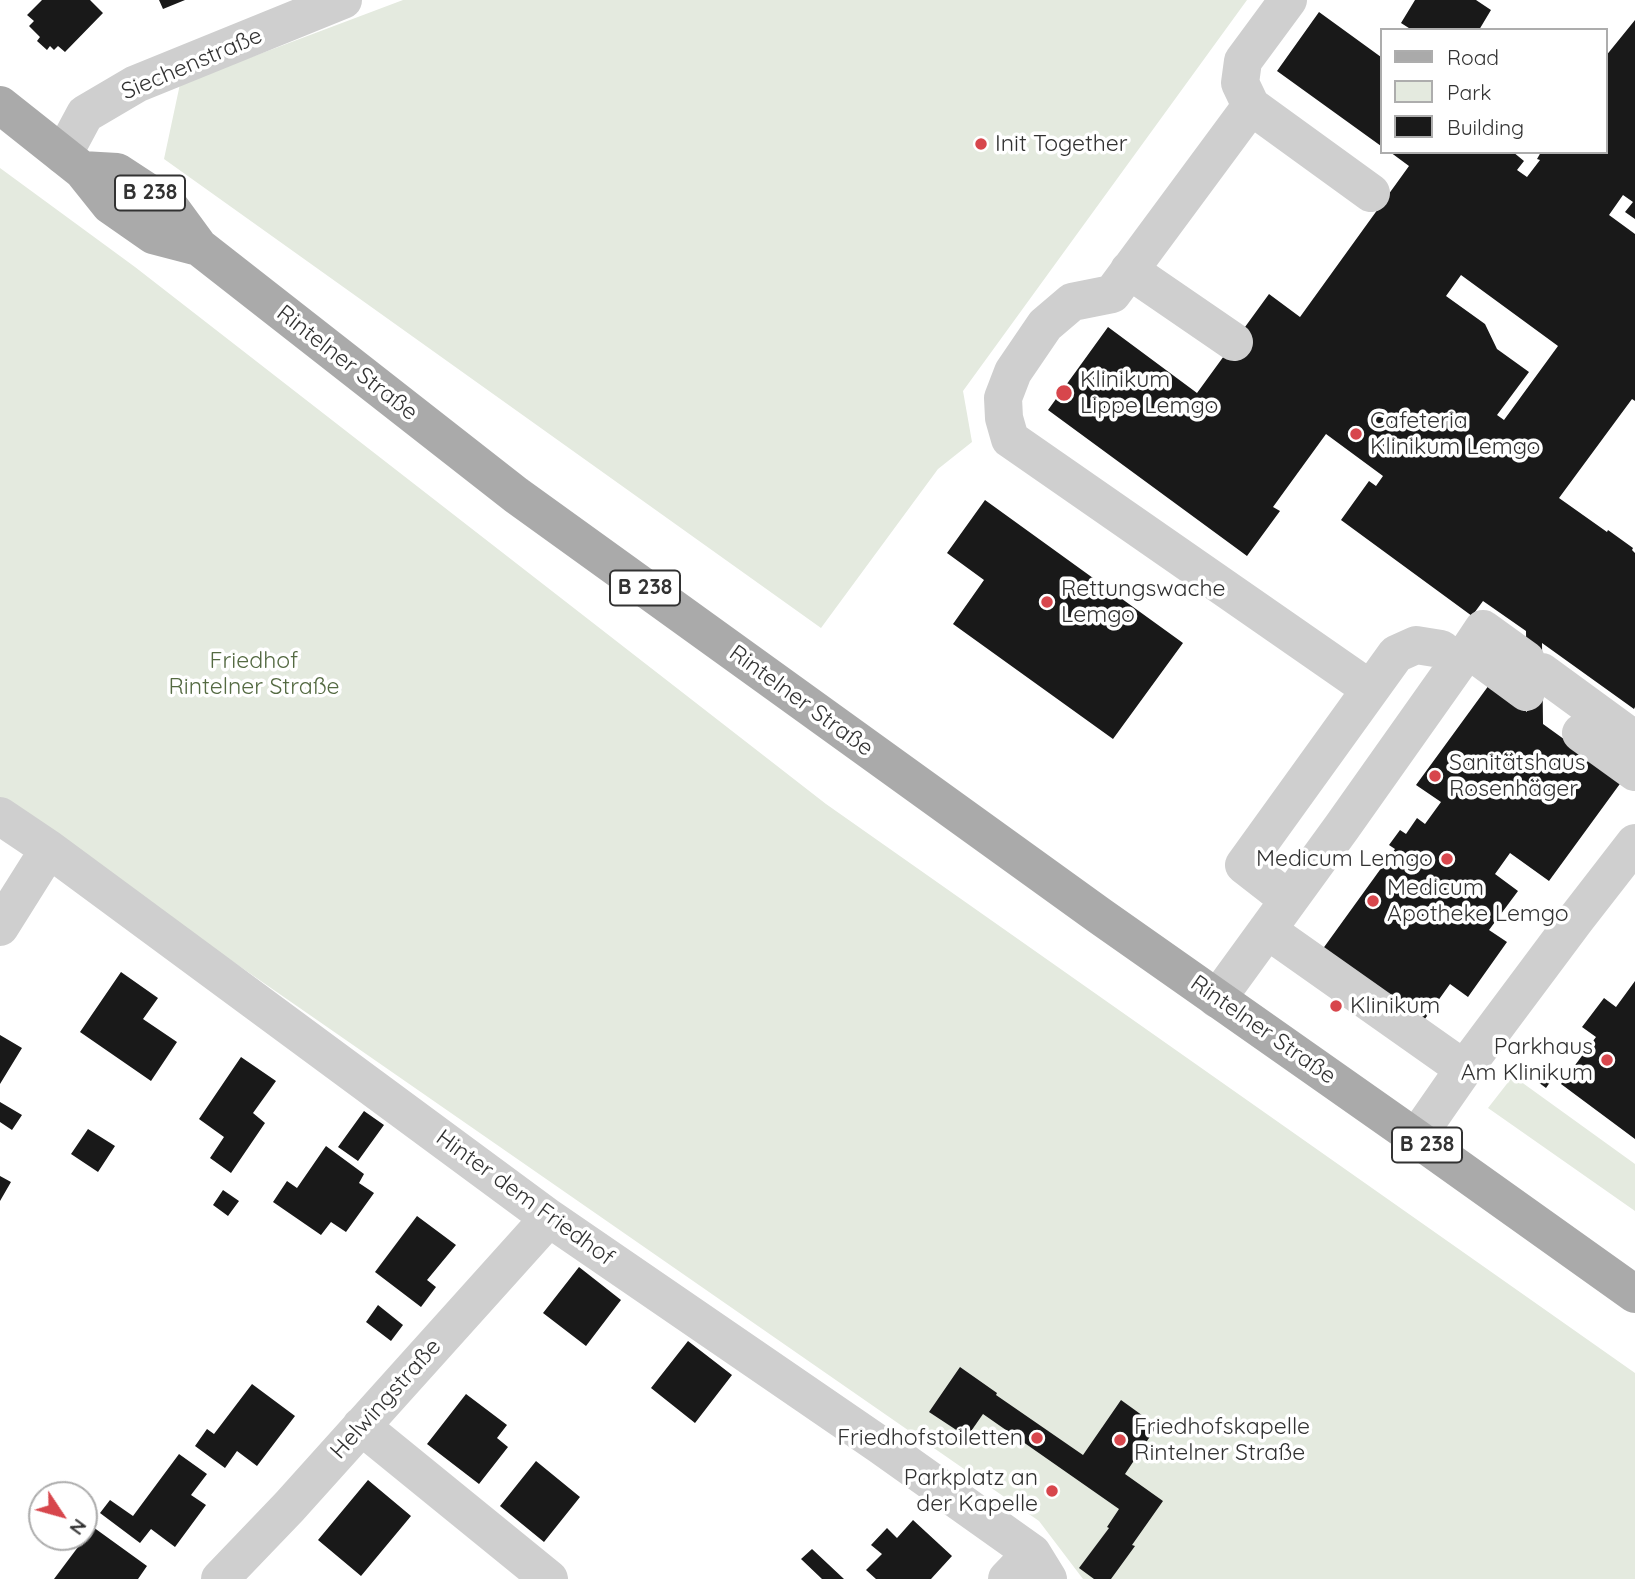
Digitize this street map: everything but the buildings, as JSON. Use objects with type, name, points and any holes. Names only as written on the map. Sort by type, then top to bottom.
[{"type":"main road","points":[[0,105],[72,162]]},
{"type":"main road","name":"Rintelner Straße","points":[[72,162],[117,172],[169,206],[199,247],[516,495],[1217,999],[1635,1294]]},
{"type":"street","name":"Siechenstraße","points":[[72,162],[86,114],[136,84],[343,0]]},
{"type":"street","points":[[1288,0],[1243,61],[1240,83],[1251,106],[1371,193]]},
{"type":"street","points":[[1251,106],[1112,294],[1072,302],[1045,325],[1013,372],[1003,398],[1004,418],[1010,439],[1370,689]]},
{"type":"street","points":[[1129,271],[1234,342]]},
{"type":"street","points":[[1217,999],[1289,900],[1458,663],[1441,649],[1416,645],[1396,654],[1244,865],[1289,900]]},
{"type":"street","points":[[1635,740],[1534,682],[1635,772]]},
{"type":"street","name":"Hinter dem Friedhof","points":[[0,816],[49,849],[549,1217],[880,1445],[1029,1571]]},
{"type":"street","points":[[0,927],[49,849]]},
{"type":"street","points":[[1416,1138],[1464,1069],[1633,850]]},
{"type":"street","points":[[1266,930],[1464,1069]]},
{"type":"street","name":"Helwingstraße","points":[[220,1579],[411,1373],[549,1217]]},
{"type":"street","points":[[361,1426],[549,1579]]},
{"type":"green space","points":[[403,0],[1247,0],[963,391],[972,442],[938,469],[821,628],[164,159],[180,84]]},
{"type":"green space","name":"Friedhof Rintelner Straße","points":[[0,168],[135,267],[826,804],[1635,1373],[1635,1579],[1083,1579],[1039,1521],[0,800]]},
{"type":"green space","points":[[1513,1076],[1635,1164],[1635,1211],[1488,1108]]},
{"type":"place","name":"Init Together","points":[[981,144]]},
{"type":"place","name":"Klinikum Lippe Lemgo","points":[[1064,393]]},
{"type":"place","name":"Cafeteria Klinikum Lemgo","points":[[1356,434]]},
{"type":"place","name":"Rettungswache Lemgo","points":[[1047,602]]},
{"type":"place","name":"Sanitätshaus Rosenhäger","points":[[1435,776]]},
{"type":"place","name":"Medicum Lemgo","points":[[1447,859]]},
{"type":"place","name":"Medicum Apotheke Lemgo","points":[[1373,901]]},
{"type":"place","name":"Klinikum","points":[[1336,1006]]},
{"type":"place","name":"Parkhaus Am Klinikum","points":[[1607,1060]]},
{"type":"place","name":"Friedhofstoiletten","points":[[1037,1438]]},
{"type":"place","name":"Friedhofskapelle Rintelner Straße","points":[[1120,1440]]},
{"type":"place","name":"Parkplatz an der Kapelle","points":[[1052,1491]]}]
